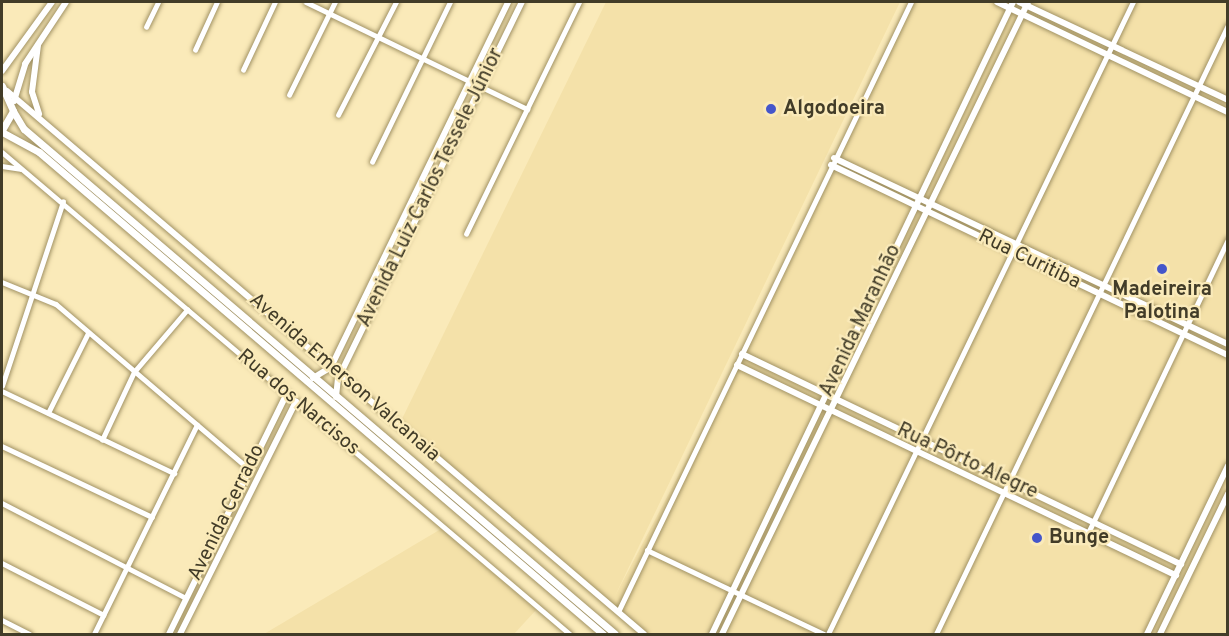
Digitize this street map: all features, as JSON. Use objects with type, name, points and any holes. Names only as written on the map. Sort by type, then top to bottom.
[{"type":"main road","points":[[4,88],[24,129],[615,634]]},
{"type":"main road","points":[[13,109],[2,131],[39,152],[603,634]]},
{"type":"street","points":[[2,71],[52,2]]},
{"type":"street","points":[[13,109],[15,98],[40,38],[66,2]]},
{"type":"street","points":[[146,27],[158,2]]},
{"type":"street","points":[[195,50],[217,2]]},
{"type":"street","points":[[243,70],[275,2]]},
{"type":"street","points":[[306,2],[527,109]]},
{"type":"street","points":[[289,95],[335,2]]},
{"type":"street","points":[[338,115],[396,2]]},
{"type":"street","points":[[372,162],[450,2]]},
{"type":"street","name":"Avenida Luiz Carlos Tessele Júnior","points":[[331,367],[508,2]]},
{"type":"street","name":"Avenida Luiz Carlos Tessele Júnior","points":[[336,397],[340,375],[522,2]]},
{"type":"street","points":[[466,234],[579,2]]},
{"type":"street","points":[[618,612],[834,158],[911,2]]},
{"type":"street","points":[[997,2],[1012,5],[1022,14],[1227,112]]},
{"type":"street","points":[[1019,2],[1027,3],[1112,43],[1227,100]]},
{"type":"street","points":[[646,550],[826,634],[1133,2]]},
{"type":"street","name":"Avenida Maranhão","points":[[722,634],[832,408],[924,210],[1027,3]]},
{"type":"street","name":"Avenida Maranhão","points":[[712,634],[1012,5]]},
{"type":"street","points":[[936,634],[1097,292],[1227,25]]},
{"type":"street","points":[[40,38],[32,92],[44,122]]},
{"type":"street","name":"Avenida Emerson Valcanaia","points":[[4,88],[644,634]]},
{"type":"street","name":"Rua dos Narcisos","points":[[2,152],[570,634]]},
{"type":"street","name":"Rua Curitiba","points":[[834,158],[1227,344]]},
{"type":"street","name":"Rua Curitiba","points":[[831,165],[1227,355]]},
{"type":"street","name":"Rua dos Narcisos","points":[[2,166],[26,171]]},
{"type":"street","points":[[2,386],[63,202]]},
{"type":"street","points":[[1089,531],[1227,239]]},
{"type":"street","points":[[2,282],[33,291],[88,333],[249,469]]},
{"type":"street","points":[[102,440],[134,372],[187,310]]},
{"type":"street","points":[[48,413],[88,333]]},
{"type":"street","name":"Rua Pôrto Alegre","points":[[742,354],[1144,546],[1191,571]]},
{"type":"street","name":"Rua Pôrto Alegre","points":[[737,365],[832,408],[1187,580]]},
{"type":"street","points":[[313,378],[331,367]]},
{"type":"street","points":[[2,391],[174,473]]},
{"type":"street","name":"Avenida Cerrado","points":[[169,634],[287,393]]},
{"type":"street","name":"Avenida Cerrado","points":[[180,634],[296,401]]},
{"type":"street","points":[[94,634],[197,425]]},
{"type":"street","points":[[2,446],[152,516]]},
{"type":"street","points":[[968,475],[973,466]]},
{"type":"street","points":[[1147,634],[1227,466]]},
{"type":"street","points":[[1160,634],[1227,495]]},
{"type":"street","points":[[2,503],[128,566],[186,598]]},
{"type":"street","points":[[1053,514],[1058,505]]},
{"type":"street","points":[[1118,545],[1123,536]]},
{"type":"street","points":[[1139,556],[1144,546]]},
{"type":"street","points":[[2,563],[104,615]]},
{"type":"street","points":[[2,620],[30,634]]},
{"type":"shaded area","points":[[606,2],[900,2],[615,596],[785,273],[914,2],[1227,2],[1227,634],[645,634],[399,425]]},
{"type":"shaded area","points":[[441,529],[536,610],[514,634],[264,634]]},
{"type":"place","name":"Algodoeira","points":[[771,109]]},
{"type":"place","name":"Madeireira Palotina","points":[[1162,269]]},
{"type":"place","name":"Bunge","points":[[1037,538]]}]
